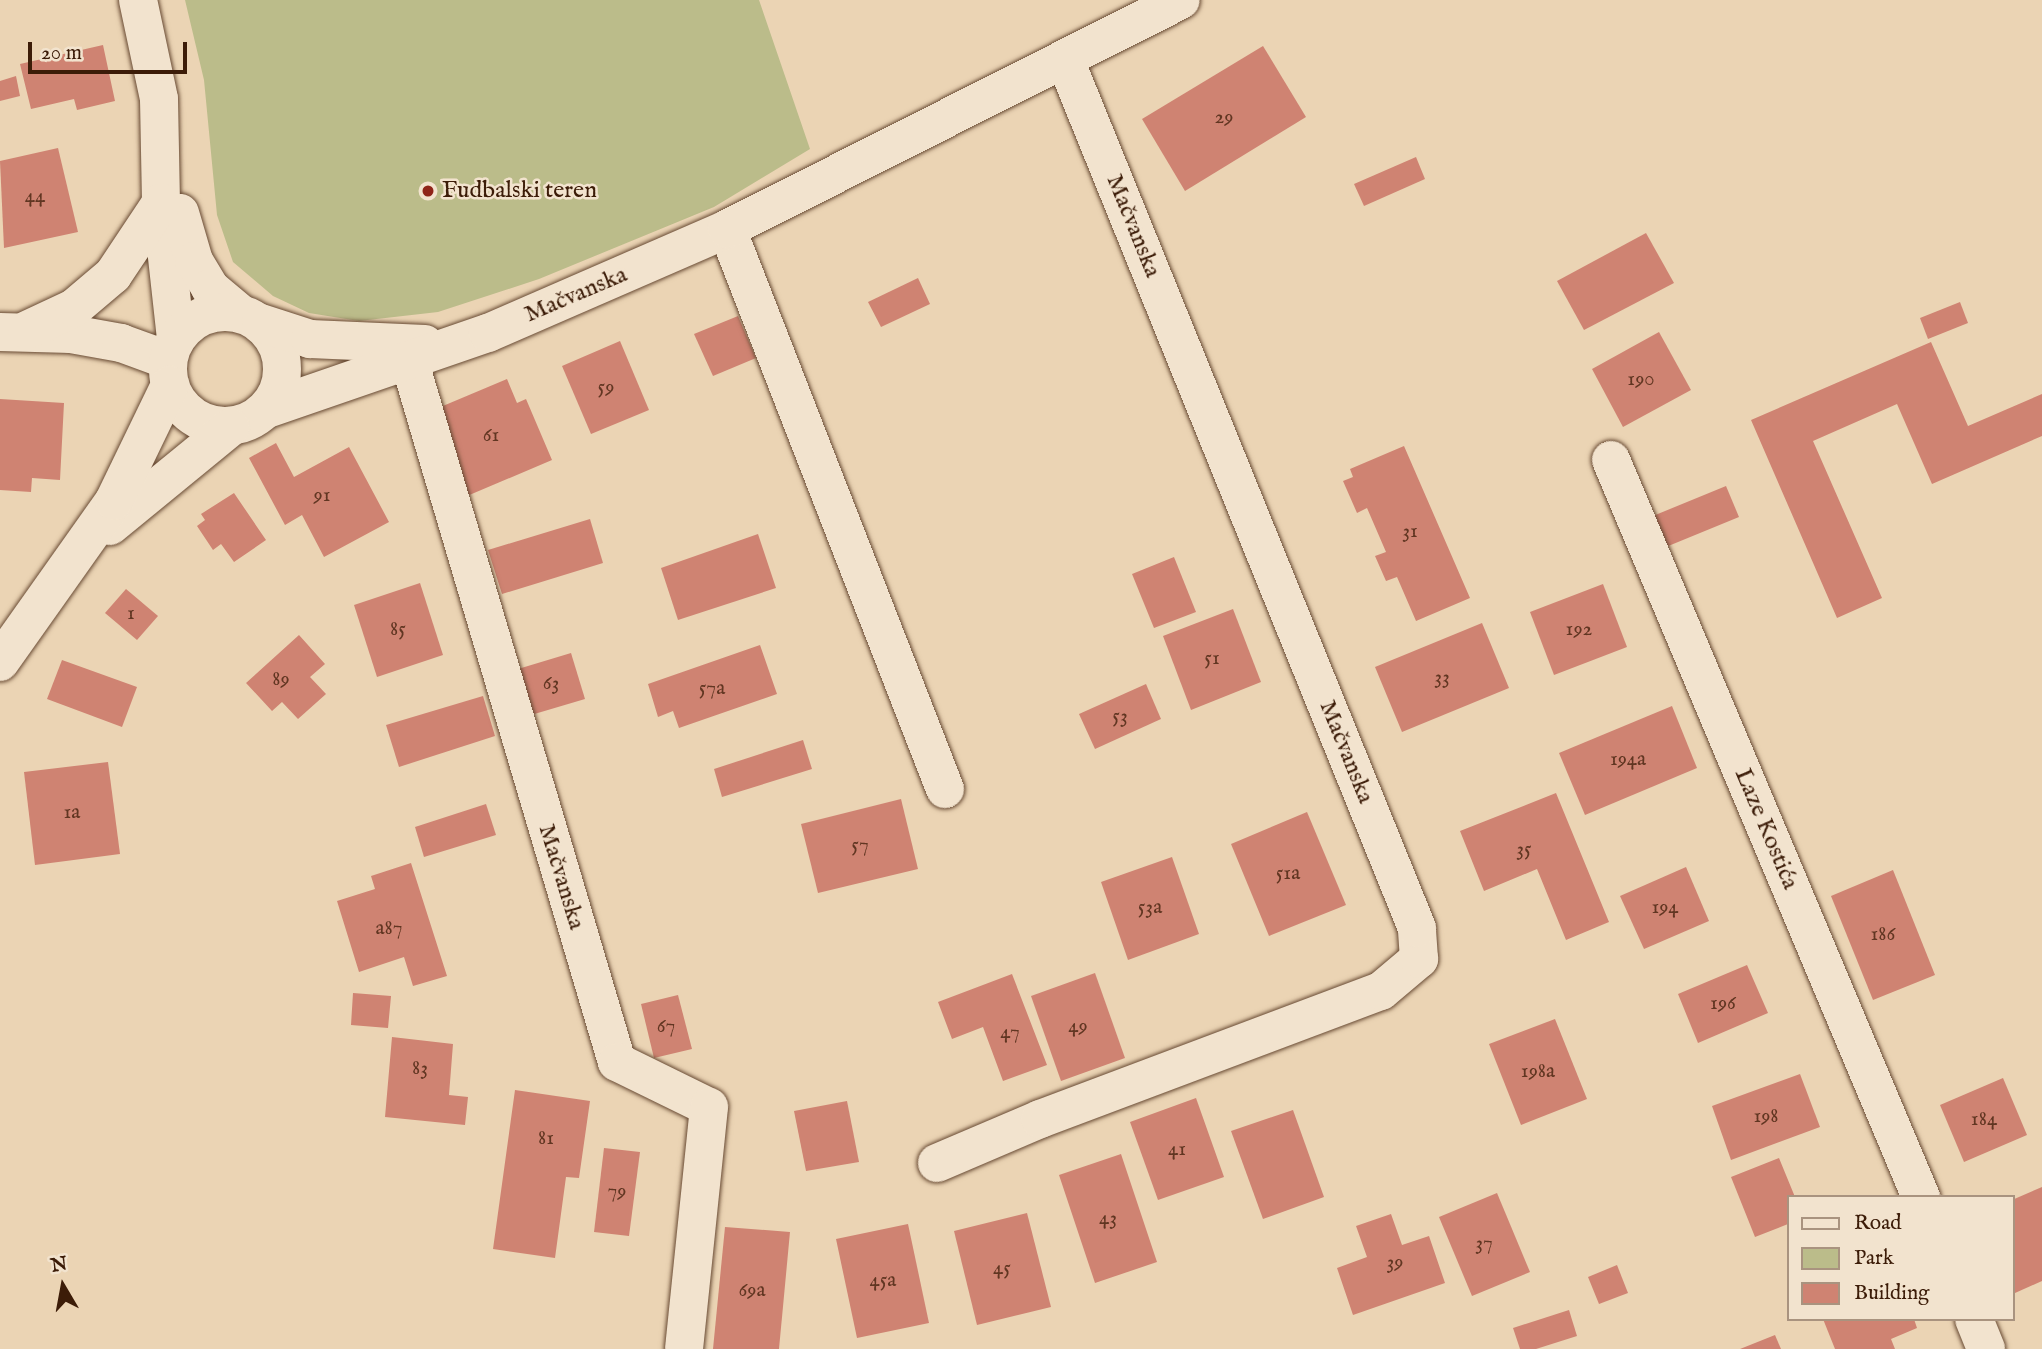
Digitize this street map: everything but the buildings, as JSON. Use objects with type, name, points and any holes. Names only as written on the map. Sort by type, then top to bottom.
[{"type":"street","points":[[85,547],[231,427],[267,409],[280,388],[283,364],[276,341],[211,288],[194,261],[162,144],[147,26],[138,0]]},
{"type":"street","name":"Mačvanska","points":[[267,409],[462,343],[727,229],[1065,61],[1181,0]]},
{"type":"street","name":"Mačvanska","points":[[937,1163],[1040,1119],[1381,991],[1419,959],[1417,928],[1065,61]]},
{"type":"street","points":[[162,144],[161,203],[171,361],[181,406],[200,421],[231,427]]},
{"type":"street","points":[[14,331],[74,308],[113,275],[161,203]]},
{"type":"street","points":[[727,229],[946,789]]},
{"type":"street","points":[[0,662],[85,547],[137,460],[171,361],[204,316],[251,318],[310,339],[342,343],[462,343]]},
{"type":"street","points":[[14,331],[121,343],[171,361]]},
{"type":"street","name":"Mačvanska","points":[[409,360],[617,1062],[709,1107],[684,1349]]},
{"type":"street","name":"Laze Kostića","points":[[1611,460],[1920,1195]]},
{"type":"street","points":[[1975,1321],[1986,1349]]},
{"type":"green space","name":"Fudbalski teren","points":[[185,0],[759,0],[810,149],[714,207],[539,279],[438,312],[359,321],[309,313],[273,296],[233,262],[217,215],[204,80]]},
{"type":"place","name":"Fudbalski teren","points":[[428,191]]}]
